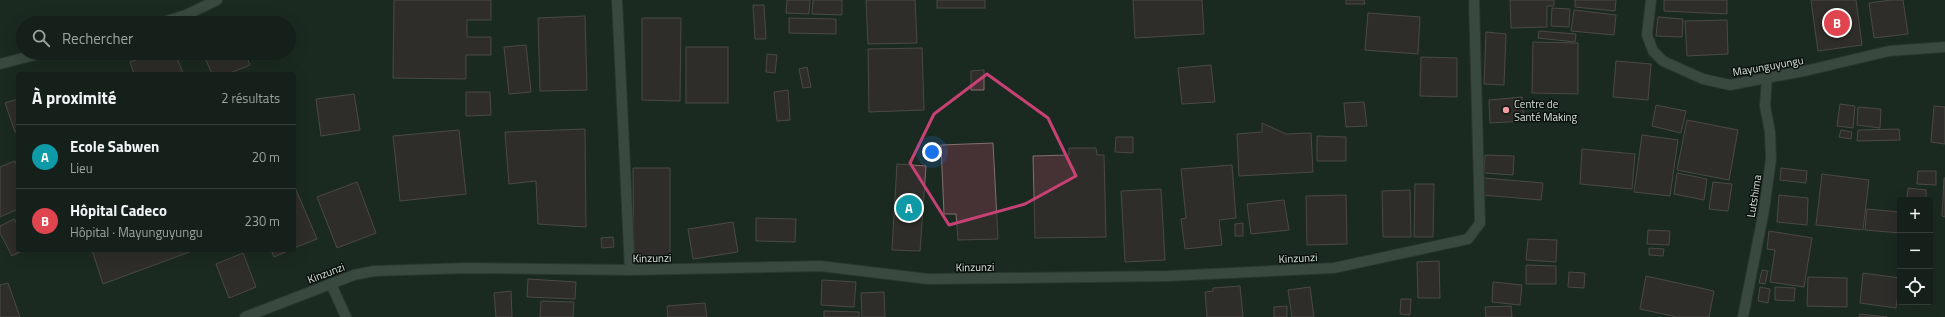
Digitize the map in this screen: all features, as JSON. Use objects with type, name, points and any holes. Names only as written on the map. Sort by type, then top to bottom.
[{"type":"street","points":[[183,16],[217,0]]},
{"type":"street","points":[[617,0],[630,270]]},
{"type":"street","name":"Kinzunzi","points":[[245,317],[354,275],[374,270],[468,268],[630,270],[820,266],[928,279],[1168,276],[1334,268],[1468,239],[1480,223],[1474,0]]},
{"type":"street","name":"Mayunguyungu","points":[[1651,0],[1648,35],[1653,51],[1663,61],[1702,79],[1730,85],[1809,70],[1889,51],[1945,47]]},
{"type":"street","points":[[0,64],[16,60]]},
{"type":"street","name":"Lutshima","points":[[1743,317],[1764,210],[1771,159],[1770,132],[1765,106],[1767,77]]},
{"type":"street","points":[[331,284],[346,317]]},
{"type":"highlighted area","points":[[987,74],[1048,118],[1076,176],[1025,204],[949,225],[910,163],[934,114]]},
{"type":"building","points":[[394,0],[491,0],[491,20],[467,20],[467,37],[491,37],[491,55],[466,55],[466,79],[393,78]]},
{"type":"building","points":[[787,0],[810,0],[809,14],[786,13]]},
{"type":"building","points":[[813,0],[842,0],[842,15],[812,14]]},
{"type":"building","points":[[866,0],[915,0],[917,43],[868,44]]},
{"type":"building","points":[[937,0],[985,0],[985,8],[937,8]]},
{"type":"building","points":[[1133,0],[1202,0],[1204,34],[1135,38]]},
{"type":"building","points":[[1346,0],[1364,0],[1365,4],[1346,4]]},
{"type":"building","points":[[1510,0],[1554,0],[1554,6],[1547,6],[1547,27],[1511,28]]},
{"type":"building","points":[[1575,0],[1616,0],[1615,11],[1575,7]]},
{"type":"building","points":[[1664,0],[1727,0],[1727,14],[1664,11]]},
{"type":"building","points":[[1811,0],[1856,0],[1862,45],[1818,51]]},
{"type":"building","points":[[1903,0],[1908,34],[1874,38],[1869,3]]},
{"type":"building","points":[[753,5],[764,5],[766,39],[755,39]]},
{"type":"building","points":[[1552,8],[1570,9],[1569,27],[1551,26]]},
{"type":"building","points":[[1574,10],[1616,15],[1614,35],[1571,31]]},
{"type":"building","points":[[1368,13],[1420,17],[1418,54],[1365,50]]},
{"type":"building","points":[[585,16],[587,90],[540,91],[538,18]]},
{"type":"building","points":[[1658,17],[1683,19],[1682,37],[1656,36]]},
{"type":"building","points":[[642,18],[681,18],[680,101],[642,100]]},
{"type":"building","points":[[789,18],[836,19],[836,34],[789,33]]},
{"type":"building","points":[[1727,20],[1728,54],[1687,56],[1685,21]]},
{"type":"building","points":[[1539,31],[1576,34],[1575,42],[1538,38]]},
{"type":"building","points":[[1486,32],[1506,34],[1504,85],[1484,84]]},
{"type":"building","points":[[1533,42],[1578,43],[1578,94],[1532,93]]},
{"type":"building","points":[[526,45],[531,92],[509,94],[504,47]]},
{"type":"building","points":[[686,47],[728,47],[728,103],[686,103]]},
{"type":"building","points":[[922,48],[924,110],[869,112],[868,49]]},
{"type":"building","points":[[767,54],[777,55],[775,73],[766,72]]},
{"type":"building","points":[[1421,57],[1457,58],[1457,97],[1420,96]]},
{"type":"building","points":[[135,60],[178,60],[183,72],[133,72],[130,62]]},
{"type":"building","points":[[206,60],[248,60],[250,65],[233,72],[211,72]]},
{"type":"building","points":[[1616,61],[1651,64],[1648,100],[1613,97]]},
{"type":"building","points":[[1211,65],[1215,102],[1182,104],[1178,68]]},
{"type":"building","points":[[807,67],[811,87],[803,88],[799,69]]},
{"type":"building","points":[[984,70],[984,90],[971,90],[971,71]]},
{"type":"building","points":[[788,90],[790,120],[777,121],[774,92]]},
{"type":"building","points":[[466,92],[490,92],[491,115],[466,116]]},
{"type":"building","points":[[354,94],[360,130],[321,136],[316,99]]},
{"type":"building","name":"Centre de Santé Making","points":[[1522,97],[1524,121],[1490,123],[1489,100]]},
{"type":"building","points":[[16,100],[16,132],[15,132],[5,103]]},
{"type":"building","points":[[1364,102],[1367,126],[1346,127],[1344,103]]},
{"type":"building","points":[[1840,104],[1855,106],[1853,128],[1837,126]]},
{"type":"building","points":[[1656,105],[1686,111],[1681,133],[1652,126]]},
{"type":"building","points":[[1934,106],[1945,107],[1945,144],[1931,142]]},
{"type":"building","points":[[1858,107],[1881,109],[1880,128],[1857,125]]},
{"type":"building","points":[[1687,120],[1738,130],[1729,180],[1677,170]]},
{"type":"building","points":[[1262,123],[1286,134],[1311,133],[1313,172],[1239,176],[1237,134],[1262,132]]},
{"type":"building","points":[[585,129],[586,227],[538,224],[536,181],[509,184],[505,132]]},
{"type":"building","points":[[1899,129],[1900,140],[1857,141],[1858,130]]},
{"type":"building","points":[[459,130],[466,194],[400,201],[393,136]]},
{"type":"building","points":[[1841,130],[1852,132],[1851,139],[1839,137]]},
{"type":"building","points":[[1642,135],[1678,140],[1670,196],[1634,192]]},
{"type":"building","points":[[1317,136],[1346,137],[1346,161],[1317,161]]},
{"type":"building","points":[[1116,137],[1133,137],[1133,153],[1115,152]]},
{"type":"building","points":[[993,143],[998,239],[958,240],[956,214],[944,214],[941,145]]},
{"type":"building","points":[[1069,148],[1096,148],[1097,155],[1104,155],[1106,237],[1035,238],[1033,156],[1069,155]]},
{"type":"building","points":[[1582,149],[1635,154],[1632,189],[1580,184]]},
{"type":"building","points":[[1485,155],[1514,156],[1513,175],[1484,173]]},
{"type":"building","points":[[15,161],[16,163],[16,210],[0,217],[0,167]]},
{"type":"building","points":[[897,164],[926,166],[920,251],[892,250]]},
{"type":"building","points":[[1232,165],[1236,218],[1219,220],[1222,245],[1185,249],[1181,219],[1186,218],[1181,169]]},
{"type":"building","points":[[633,168],[670,168],[670,259],[634,259]]},
{"type":"building","points":[[1781,168],[1807,171],[1806,183],[1780,180]]},
{"type":"building","points":[[1918,171],[1936,171],[1936,185],[1917,184]]},
{"type":"building","points":[[1677,173],[1707,179],[1704,200],[1674,194]]},
{"type":"building","points":[[1822,174],[1869,180],[1863,230],[1816,225]]},
{"type":"building","points":[[1484,178],[1543,183],[1541,200],[1482,195]]},
{"type":"building","points":[[1945,178],[1945,217],[1942,216]]},
{"type":"building","points":[[357,182],[376,233],[337,248],[317,197]]},
{"type":"building","points":[[1713,182],[1732,184],[1728,211],[1709,209]]},
{"type":"building","points":[[1415,184],[1434,184],[1433,237],[1414,237]]},
{"type":"building","points":[[1908,188],[1926,190],[1926,197],[1907,197]]},
{"type":"building","points":[[1161,189],[1165,260],[1125,262],[1121,191]]},
{"type":"building","points":[[296,190],[317,239],[296,247]]},
{"type":"building","points":[[1410,190],[1411,237],[1383,237],[1382,191]]},
{"type":"building","points":[[1346,195],[1347,244],[1307,245],[1306,196]]},
{"type":"building","points":[[1779,195],[1808,198],[1807,225],[1777,222]]},
{"type":"building","points":[[1284,200],[1289,230],[1251,234],[1247,204]]},
{"type":"building","points":[[1867,209],[1897,212],[1897,233],[1865,230]]},
{"type":"building","points":[[756,218],[796,219],[795,242],[756,241]]},
{"type":"building","points":[[14,219],[16,222],[16,252],[20,252],[12,256],[0,233],[0,226]]},
{"type":"building","points":[[733,222],[738,252],[693,259],[688,229]]},
{"type":"building","points":[[1243,223],[1243,236],[1235,236],[1235,224]]},
{"type":"building","points":[[1648,230],[1670,231],[1669,245],[1647,244]]},
{"type":"building","points":[[1769,231],[1812,238],[1804,287],[1770,282],[1775,250],[1767,249]]},
{"type":"building","points":[[613,237],[614,247],[602,248],[601,238]]},
{"type":"building","points":[[1528,239],[1557,240],[1556,262],[1526,260]]},
{"type":"building","points":[[1649,248],[1664,249],[1663,256],[1649,255]]},
{"type":"building","points":[[93,252],[189,252],[103,284]]},
{"type":"building","points":[[272,252],[285,252],[274,257]]},
{"type":"building","points":[[243,253],[256,287],[229,298],[216,264]]},
{"type":"building","points":[[1439,261],[1440,298],[1418,298],[1417,262]]},
{"type":"building","points":[[1526,265],[1556,266],[1556,284],[1526,284]]},
{"type":"building","points":[[1762,270],[1768,271],[1765,284],[1759,283]]},
{"type":"building","points":[[1569,272],[1585,273],[1584,288],[1568,287]]},
{"type":"building","points":[[1863,273],[1897,278],[1896,308],[1860,303]]},
{"type":"building","points":[[1646,276],[1714,291],[1709,317],[1677,317],[1640,309]]},
{"type":"building","points":[[1808,277],[1847,278],[1847,307],[1807,306]]},
{"type":"building","points":[[528,279],[576,282],[575,299],[527,297]]},
{"type":"building","points":[[822,280],[856,282],[854,307],[821,305]]},
{"type":"building","points":[[1493,282],[1522,285],[1520,305],[1492,302]]},
{"type":"building","points":[[8,283],[20,317],[0,317],[0,285]]},
{"type":"building","points":[[1240,286],[1243,317],[1207,317],[1205,292],[1213,291],[1213,288]]},
{"type":"building","points":[[1310,287],[1314,317],[1292,317],[1288,290]]},
{"type":"building","points":[[1760,287],[1770,289],[1768,303],[1758,301]]},
{"type":"building","points":[[1775,287],[1795,288],[1794,301],[1775,300]]},
{"type":"building","points":[[511,291],[512,317],[496,317],[494,293]]},
{"type":"building","points":[[884,292],[885,317],[862,317],[861,293]]},
{"type":"building","points":[[1401,299],[1411,299],[1410,315],[1400,314]]},
{"type":"building","points":[[541,301],[574,302],[573,317],[540,317]]},
{"type":"building","points":[[705,303],[707,317],[668,317],[667,306]]},
{"type":"building","points":[[1287,306],[1287,317],[1274,317],[1274,307]]},
{"type":"building","points":[[1511,306],[1512,317],[1486,317],[1485,307]]},
{"type":"building","points":[[824,311],[859,312],[859,317],[824,317]]},
{"type":"building","points":[[1860,314],[1887,317],[1859,317]]},
{"type":"place","name":"Hôpital Cadeco","points":[[1837,23]]},
{"type":"place","name":"Centre de Santé Making","points":[[1506,110]]},
{"type":"place","name":"Ecole Sabwen","points":[[909,208]]}]
